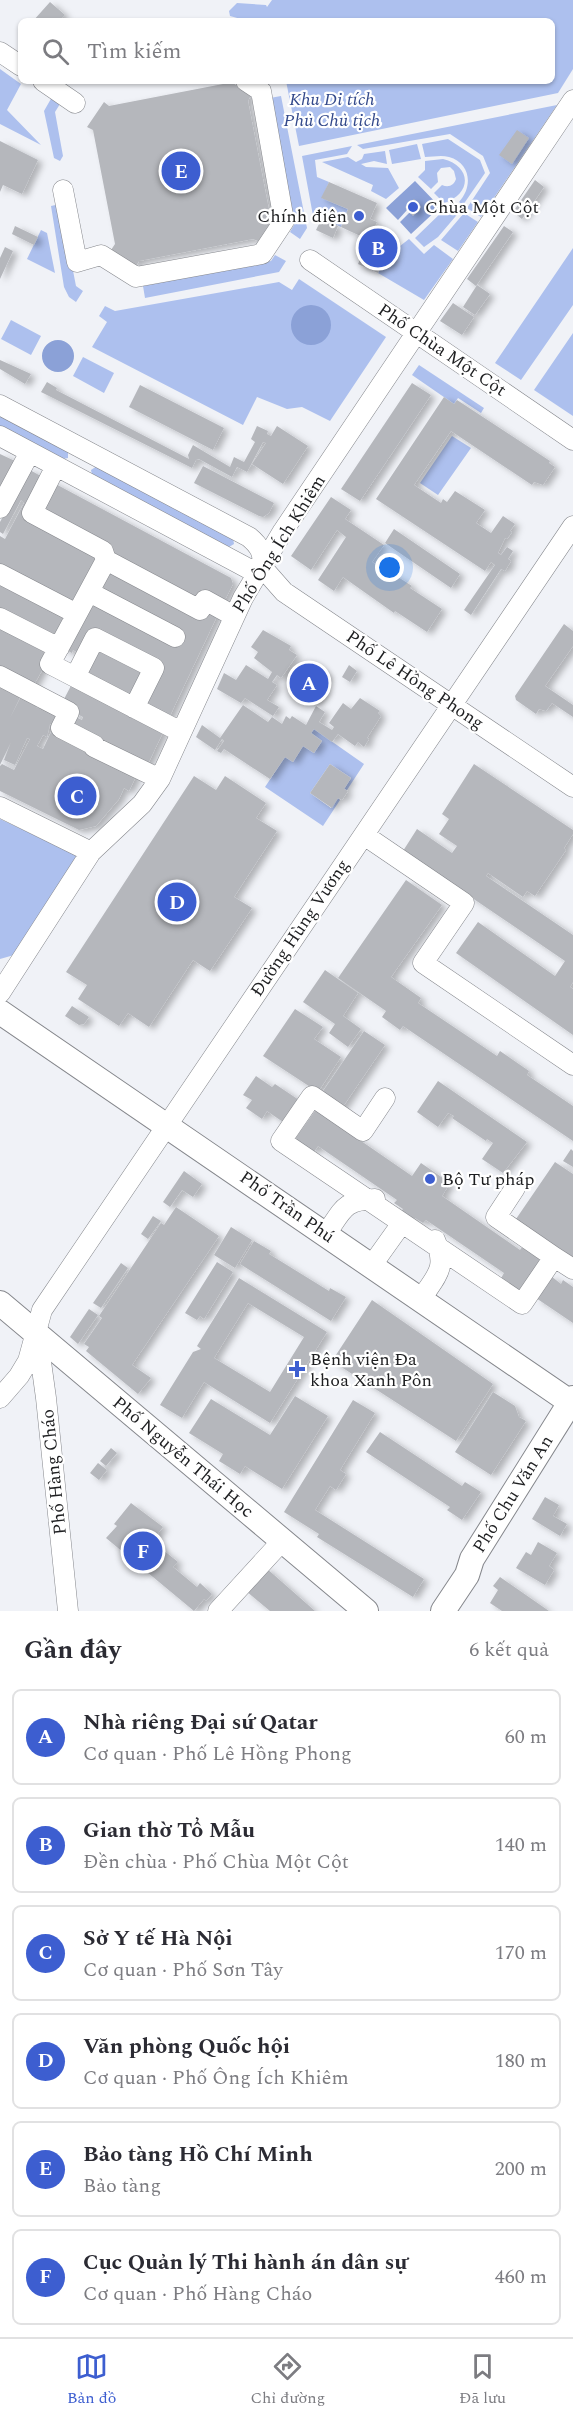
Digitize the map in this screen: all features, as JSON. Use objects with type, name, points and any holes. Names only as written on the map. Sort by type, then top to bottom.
[{"type":"main road","name":"Phố Trần Phú","points":[[0,1012],[572,1401]]},
{"type":"main road","name":"Phố Nguyễn Thái Học","points":[[0,1303],[283,1540],[356,1608]]},
{"type":"main road","name":"Phố Chu Văn An","points":[[443,1611],[467,1575],[472,1559],[572,1401]]},
{"type":"main road","name":"Phố Chu Văn An","points":[[428,1611],[454,1570],[472,1559]]},
{"type":"street","points":[[0,52],[18,64]]},
{"type":"street","points":[[48,84],[75,102]]},
{"type":"street","points":[[63,190],[76,262],[101,255],[136,277],[262,254],[284,221],[261,90],[251,84]]},
{"type":"street","name":"Phố Ông Ích Khiêm","points":[[0,993],[91,852],[142,804],[160,779],[234,616],[283,531],[573,100]]},
{"type":"street","name":"Phố Chùa Một Cột","points":[[310,260],[573,440]]},
{"type":"street","name":"Phố Lê Hồng Phong","points":[[0,405],[249,537],[258,545],[263,557],[262,567],[284,591],[573,787]]},
{"type":"street","points":[[0,436],[236,562],[249,568],[262,567]]},
{"type":"street","points":[[86,450],[65,470],[32,513],[103,551],[106,560],[200,610],[205,600],[234,616]]},
{"type":"street","points":[[1,505],[30,452]]},
{"type":"street","name":"Đường Hùng Vương","points":[[0,1398],[28,1361],[42,1310],[573,526]]},
{"type":"street","points":[[106,560],[50,664],[181,732]]},
{"type":"street","points":[[0,574],[77,614]]},
{"type":"street","points":[[89,592],[176,637]]},
{"type":"street","points":[[0,618],[58,648]]},
{"type":"street","points":[[75,677],[95,638],[154,668],[134,708]]},
{"type":"street","points":[[0,676],[69,712],[61,728],[160,779]]},
{"type":"street","points":[[0,807],[91,852]]},
{"type":"street","points":[[364,835],[464,903],[423,963],[573,1065]]},
{"type":"street","points":[[385,1098],[363,1131],[312,1096],[281,1141],[522,1304],[554,1257]]},
{"type":"street","points":[[515,1188],[496,1217],[573,1269]]},
{"type":"street","points":[[326,1234],[346,1206],[354,1200],[383,1201],[407,1215],[431,1234],[442,1261],[440,1271],[421,1299]]},
{"type":"street","points":[[372,1265],[402,1223]]},
{"type":"street","name":"Phố Hàng Cháo","points":[[37,1334],[46,1398],[68,1611]]},
{"type":"street","points":[[219,1611],[283,1540]]},
{"type":"green space","name":"Khu Di tích Phủ Chủ tịch","points":[[272,0],[573,0],[573,69],[558,93],[299,146],[287,84],[555,84],[555,18],[237,18],[230,16],[229,11],[237,3],[266,5],[267,7]]},
{"type":"green space","points":[[0,69],[21,84],[7,110],[41,145],[0,124]]},
{"type":"green space","points":[[281,96],[307,228],[300,239],[290,232],[294,225],[270,98]]},
{"type":"green space","points":[[52,97],[60,104],[55,112],[63,156],[60,161],[54,158],[44,111]]},
{"type":"green space","points":[[557,105],[481,217],[467,208],[490,173],[483,156],[450,134],[363,149],[357,145]]},
{"type":"green space","points":[[448,139],[480,160],[485,173],[463,205],[459,202],[466,189],[468,176],[462,164],[449,157],[425,157],[422,144]]},
{"type":"green space","points":[[417,144],[421,159],[392,164],[389,150]]},
{"type":"green space","points":[[352,146],[347,154],[315,160],[317,177],[329,182],[322,198],[348,209],[341,227],[322,218],[319,223],[314,221],[302,156]]},
{"type":"green space","points":[[385,151],[387,164],[374,161],[361,164],[366,167],[388,168],[399,188],[386,199],[371,191],[373,185],[322,162],[348,157],[356,162],[362,159],[364,154]]},
{"type":"green space","points":[[443,159],[459,168],[465,180],[460,193],[444,203],[434,193],[442,185],[449,186],[454,183],[456,179],[454,171],[450,167],[441,168],[437,173],[438,182],[431,189],[418,177],[425,170],[425,161]]},
{"type":"green space","points":[[60,204],[76,286],[83,291],[76,302],[69,297],[64,287],[51,206]]},
{"type":"green space","points":[[456,207],[461,210],[438,237],[424,247],[415,238],[445,209]]},
{"type":"green space","points":[[464,213],[478,222],[458,251],[441,240]]},
{"type":"green space","points":[[41,230],[47,233],[55,273],[27,259]]},
{"type":"green space","points":[[409,239],[424,254],[434,245],[453,259],[424,300],[378,273],[392,242],[400,246]]},
{"type":"green space","points":[[573,248],[573,305],[521,380],[495,363]]},
{"type":"green space","points":[[275,255],[286,261],[279,272],[145,298],[143,286],[271,261]]},
{"type":"green space","points":[[299,279],[386,337],[330,421],[302,407],[287,409],[257,397],[243,425],[92,347],[107,322],[99,316],[105,306],[115,311],[279,282],[292,290]]},
{"type":"green space","points":[[11,320],[41,336],[31,355],[1,339]]},
{"type":"green space","points":[[573,333],[573,416],[534,390]]},
{"type":"green space","points":[[83,357],[114,373],[104,393],[73,376]]},
{"type":"green space","points":[[419,365],[484,408],[481,413],[458,398],[454,404],[412,375]]},
{"type":"green space","points":[[0,414],[68,450],[68,458],[63,459],[0,426]]},
{"type":"green space","points":[[452,436],[471,448],[438,495],[420,483]]},
{"type":"green space","points":[[97,466],[233,538],[234,544],[229,547],[92,475],[91,470]]},
{"type":"green space","points":[[314,729],[364,764],[347,790],[344,789],[351,778],[330,764],[310,793],[331,808],[338,798],[340,800],[323,826],[265,787],[285,757],[293,762],[303,746],[314,753],[322,741],[311,733]]},
{"type":"green space","points":[[0,819],[75,854],[77,861],[14,955],[0,959]]},
{"type":"shaded area","points":[[415,181],[440,207],[411,234],[400,222],[410,212],[407,210],[398,220],[386,208]]},
{"type":"shaded area","points":[[311,305],[325,311],[331,325],[325,339],[311,345],[297,339],[291,325],[297,311]]},
{"type":"shaded area","points":[[58,340],[69,345],[74,356],[69,367],[58,372],[47,367],[42,356],[47,345]]},
{"type":"building","points":[[50,2],[65,15],[62,18],[36,18]]},
{"type":"building","points":[[223,84],[234,84],[251,95],[248,101],[270,215],[274,217],[258,241],[253,239],[139,261],[136,266],[111,250],[115,244],[93,130],[87,127],[104,102],[109,106]]},
{"type":"building","points":[[517,130],[529,138],[512,164],[499,155]]},
{"type":"building","points":[[0,141],[38,160],[22,194],[3,185],[0,192]]},
{"type":"building","points":[[535,180],[544,187],[522,219],[513,212]]},
{"type":"building","points":[[329,182],[377,203],[370,219],[377,222],[372,233],[392,242],[387,253],[394,256],[389,267],[382,264],[378,273],[358,264],[369,240],[341,227],[348,209],[321,198]]},
{"type":"building","name":"Chùa Một Cột","points":[[414,199],[421,207],[413,216],[405,207]]},
{"type":"building","points":[[322,218],[338,226],[333,238],[316,230]]},
{"type":"building","points":[[15,226],[38,237],[34,245],[12,234]]},
{"type":"building","points":[[504,226],[513,232],[476,286],[467,279]]},
{"type":"building","points":[[5,247],[13,251],[0,279],[0,258]]},
{"type":"building","points":[[477,285],[490,294],[475,315],[463,307]]},
{"type":"building","points":[[453,303],[474,317],[462,335],[440,321]]},
{"type":"building","points":[[0,360],[31,374],[25,384],[0,369]]},
{"type":"building","points":[[47,382],[57,388],[56,390],[189,459],[188,455],[193,445],[230,467],[234,457],[244,462],[255,442],[251,439],[257,426],[268,431],[267,434],[271,436],[277,426],[308,446],[283,484],[252,464],[266,443],[263,442],[247,472],[237,467],[232,477],[199,459],[192,468],[41,392]]},
{"type":"building","points":[[412,383],[431,395],[360,501],[341,489]]},
{"type":"building","points":[[140,385],[224,428],[213,450],[129,407]]},
{"type":"building","points":[[444,397],[454,404],[457,400],[550,461],[549,463],[555,467],[543,485],[534,482],[532,485],[451,431],[414,485],[441,503],[443,499],[447,502],[455,491],[485,510],[476,523],[491,533],[503,516],[515,524],[498,553],[501,555],[507,547],[513,551],[508,559],[511,561],[505,571],[501,569],[471,615],[464,610],[495,565],[491,562],[485,571],[376,499]]},
{"type":"building","points":[[0,454],[17,462],[0,494]]},
{"type":"building","points":[[203,466],[274,503],[269,513],[263,517],[259,516],[194,483]]},
{"type":"building","points":[[28,469],[48,480],[34,507],[102,552],[77,610],[0,572],[0,536],[5,539],[24,503],[21,500],[3,534],[0,532],[0,522]]},
{"type":"building","points":[[50,481],[231,578],[233,584],[222,606],[198,608],[34,512]]},
{"type":"building","points":[[331,497],[351,510],[345,519],[384,545],[372,562],[412,586],[410,588],[442,609],[427,632],[395,611],[394,613],[343,577],[334,591],[318,580],[346,537],[337,530],[311,570],[291,556]]},
{"type":"building","points":[[394,529],[460,574],[451,588],[385,543]]},
{"type":"building","points":[[107,562],[219,612],[167,722],[136,708],[154,671],[95,637],[84,656],[73,650],[72,653],[62,648]]},
{"type":"building","points":[[0,576],[71,613],[57,645],[0,616]]},
{"type":"building","points":[[0,620],[54,649],[31,690],[0,673]]},
{"type":"building","points":[[564,624],[573,631],[573,646],[545,686],[573,705],[573,717],[552,703],[546,711],[539,709],[536,714],[516,700],[515,696]]},
{"type":"building","points":[[263,630],[291,646],[289,650],[297,655],[281,678],[277,675],[272,682],[277,685],[267,700],[279,707],[273,716],[245,698],[241,703],[217,689],[224,673],[236,680],[246,665],[268,679],[272,672],[254,658],[258,652],[251,647]]},
{"type":"building","points":[[95,641],[152,669],[133,705],[77,676]]},
{"type":"building","points":[[308,662],[328,675],[321,687],[325,689],[315,703],[289,689],[298,671],[301,673]]},
{"type":"building","points":[[349,665],[357,671],[350,682],[342,677]]},
{"type":"building","points":[[0,679],[23,691],[10,718],[24,691],[40,700],[36,707],[38,708],[42,700],[67,713],[59,728],[50,724],[47,737],[43,735],[37,746],[43,749],[53,728],[138,772],[129,791],[124,788],[119,799],[96,826],[79,830],[0,791],[0,766],[2,764],[14,770],[30,739],[27,738],[15,765],[4,760],[11,742],[0,765]],"holes":[[[61,788],[84,799],[78,812],[55,800]]]},
{"type":"building","points":[[74,680],[165,728],[146,768],[63,727],[69,714],[82,720],[83,717],[75,713],[63,701]]},
{"type":"building","points":[[360,698],[380,711],[378,713],[381,716],[364,747],[358,742],[355,746],[338,734],[332,742],[314,729],[311,733],[322,741],[314,753],[303,746],[293,762],[285,757],[270,779],[224,749],[221,753],[217,751],[224,741],[222,739],[215,750],[196,737],[202,725],[220,738],[243,705],[268,722],[272,717],[282,724],[286,716],[290,719],[292,716],[306,725],[316,706],[325,712],[319,722],[332,730],[334,727],[329,723],[343,703],[351,709]]},
{"type":"building","points":[[330,764],[351,778],[344,789],[348,791],[342,800],[338,798],[332,808],[310,793]]},
{"type":"building","points":[[474,764],[573,830],[564,848],[566,850],[535,896],[527,891],[523,897],[488,873],[486,876],[573,935],[573,982],[570,987],[573,989],[573,1035],[456,953],[478,922],[555,976],[565,961],[403,851],[417,829],[452,853],[457,846],[439,834],[449,819],[442,814]]},
{"type":"building","points":[[194,776],[216,790],[225,776],[266,803],[256,818],[277,831],[234,897],[252,908],[210,971],[193,960],[149,1027],[128,1013],[119,1026],[78,999],[87,985],[66,972]]},
{"type":"building","points":[[406,880],[442,905],[391,977],[421,998],[418,1003],[497,1056],[500,1051],[529,1071],[527,1075],[573,1106],[573,1141],[403,1026],[400,1030],[382,1017],[386,1011],[338,978]]},
{"type":"building","points":[[325,970],[358,993],[343,1016],[361,1029],[348,1047],[329,1033],[335,1024],[303,1002]]},
{"type":"building","points":[[72,1006],[89,1017],[84,1024],[79,1025],[65,1016]]},
{"type":"building","points":[[295,1009],[323,1027],[314,1039],[341,1057],[318,1092],[263,1056]]},
{"type":"building","points":[[364,1031],[385,1045],[340,1111],[319,1097]]},
{"type":"building","points":[[256,1076],[272,1087],[275,1084],[299,1100],[283,1122],[267,1111],[262,1119],[246,1108],[252,1100],[243,1095]]},
{"type":"building","points":[[438,1081],[527,1142],[503,1173],[482,1159],[493,1143],[487,1139],[486,1141],[448,1113],[438,1127],[417,1112]]},
{"type":"building","points":[[319,1105],[335,1123],[412,1176],[421,1163],[450,1183],[442,1196],[520,1250],[523,1246],[542,1259],[519,1293],[500,1280],[504,1273],[426,1220],[423,1223],[415,1218],[413,1221],[400,1213],[403,1209],[394,1203],[397,1200],[318,1146],[314,1152],[295,1139]]},
{"type":"building","points":[[571,1149],[573,1151],[573,1167],[563,1161]]},
{"type":"building","points":[[555,1162],[573,1174],[573,1258],[516,1219]]},
{"type":"building","points":[[184,1171],[202,1184],[193,1197],[182,1190],[170,1207],[163,1202]]},
{"type":"building","points":[[176,1207],[219,1236],[132,1365],[151,1378],[138,1394],[86,1351],[89,1347],[84,1344],[102,1318],[99,1316],[161,1223],[164,1225]]},
{"type":"building","points":[[153,1216],[161,1221],[148,1239],[141,1234]]},
{"type":"building","points":[[231,1227],[252,1240],[235,1268],[214,1255]]},
{"type":"building","points":[[254,1241],[271,1251],[269,1254],[329,1291],[330,1288],[346,1297],[331,1321],[240,1264]]},
{"type":"building","points":[[217,1262],[233,1272],[204,1319],[200,1316],[197,1320],[185,1313]]},
{"type":"building","points":[[121,1263],[128,1268],[101,1308],[93,1303]]},
{"type":"building","points":[[551,1276],[561,1284],[563,1280],[573,1287],[573,1323],[536,1298]]},
{"type":"building","points":[[239,1278],[327,1332],[270,1423],[204,1382],[182,1418],[160,1405],[193,1352],[201,1349],[197,1346]],"holes":[[[248,1303],[304,1337],[270,1392],[214,1358]]]},
{"type":"building","points":[[372,1300],[493,1384],[456,1441],[332,1361]]},
{"type":"building","points":[[89,1309],[98,1315],[78,1344],[70,1337]]},
{"type":"building","points":[[493,1392],[515,1406],[519,1417],[526,1421],[491,1475],[455,1452]]},
{"type":"building","points":[[295,1396],[328,1416],[282,1489],[245,1466],[240,1474],[219,1461],[223,1454],[189,1433],[211,1399],[270,1435]]},
{"type":"building","points":[[353,1400],[375,1413],[340,1470],[346,1474],[336,1490],[330,1486],[315,1510],[424,1579],[413,1597],[317,1537],[319,1534],[284,1512]]},
{"type":"building","points":[[380,1432],[462,1486],[465,1482],[481,1492],[462,1520],[447,1510],[450,1507],[366,1452]]},
{"type":"building","points":[[111,1448],[117,1453],[106,1466],[100,1461]]},
{"type":"building","points":[[98,1463],[107,1470],[99,1480],[90,1473]]},
{"type":"building","points":[[545,1497],[559,1505],[553,1516],[567,1524],[560,1536],[532,1519]]},
{"type":"building","points":[[131,1503],[163,1527],[152,1541],[178,1562],[173,1567],[197,1587],[200,1583],[212,1594],[206,1601],[204,1599],[194,1611],[106,1538],[117,1526],[114,1524]]},
{"type":"building","points":[[538,1542],[557,1553],[549,1566],[554,1570],[545,1585],[516,1568],[526,1552],[531,1555]]},
{"type":"building","points":[[265,1567],[315,1611],[270,1611],[246,1591]]},
{"type":"building","points":[[500,1577],[549,1611],[502,1611],[490,1603],[498,1590],[493,1586]]},
{"type":"place","name":"Bảo tàng Hồ Chí Minh","points":[[181,171]]},
{"type":"place","name":"Chùa Một Cột","points":[[413,207]]},
{"type":"place","name":"Chính điện","points":[[359,216]]},
{"type":"place","name":"Gian thờ Tổ Mẫu","points":[[378,248]]},
{"type":"place","name":"Nhà riêng Đại sứ Qatar","points":[[309,683]]},
{"type":"place","name":"Sở Y tế Hà Nội","points":[[77,796]]},
{"type":"place","name":"Văn phòng Quốc hội","points":[[177,902]]},
{"type":"place","name":"Bộ Tư pháp","points":[[430,1179]]},
{"type":"place","name":"Bệnh viện Đa khoa Xanh Pôn","points":[[297,1369]]},
{"type":"place","name":"Cục Quản lý Thi hành án dân sự","points":[[143,1551]]}]
